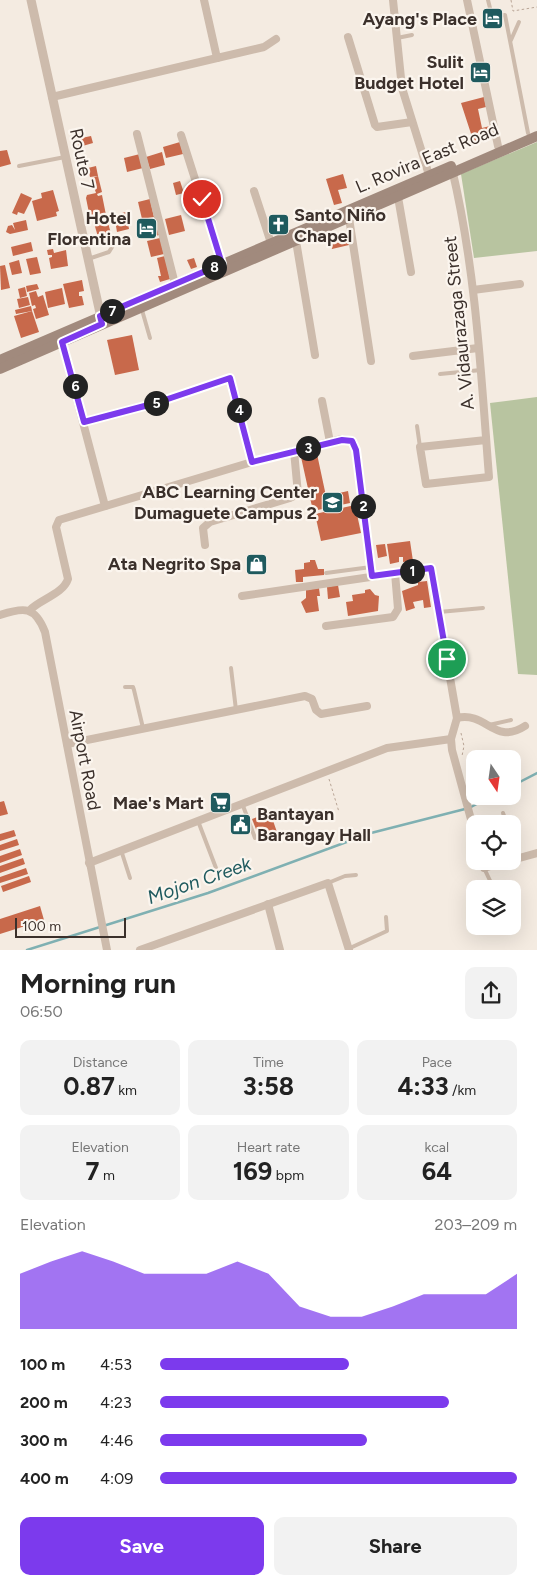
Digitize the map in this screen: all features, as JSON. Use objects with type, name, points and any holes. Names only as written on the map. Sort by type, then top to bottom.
[{"type":"main road","name":"L. Rovira East Road","points":[[0,360],[101,320],[175,284],[202,277],[222,264],[271,243],[296,241],[349,218],[368,205],[398,197],[498,146],[534,133]]},
{"type":"main road","name":"L. Rovira East Road","points":[[101,320],[141,308],[202,277],[368,205],[429,175],[452,169],[534,133]]},
{"type":"main road","name":"L. Rovira East Road","points":[[0,369],[61,337]]},
{"type":"street","name":"Route 7","points":[[31,0],[101,320]]},
{"type":"street","points":[[204,0],[217,58]]},
{"type":"street","points":[[393,0],[402,88],[429,175]]},
{"type":"street","points":[[467,0],[498,146]]},
{"type":"street","points":[[348,37],[375,126],[412,122]]},
{"type":"street","points":[[52,96],[264,47],[276,39]]},
{"type":"street","points":[[137,134],[175,284]]},
{"type":"street","points":[[182,135],[222,264]]},
{"type":"street","name":"A. Vidaurazaga Street","points":[[420,447],[426,484],[489,477],[473,290],[452,169]]},
{"type":"street","points":[[254,191],[271,243]]},
{"type":"street","points":[[398,197],[411,272]]},
{"type":"street","points":[[349,218],[371,361]]},
{"type":"street","points":[[296,241],[316,355]]},
{"type":"street","points":[[473,290],[520,284]]},
{"type":"street","points":[[61,337],[105,506]]},
{"type":"street","points":[[413,356],[478,348]]},
{"type":"street","points":[[84,422],[156,403],[230,378],[252,462]]},
{"type":"street","points":[[322,401],[330,442]]},
{"type":"street","points":[[0,615],[16,610],[30,610],[42,599],[60,590],[68,579],[56,526],[57,522],[252,462],[347,439],[354,445],[372,576]]},
{"type":"street","points":[[420,447],[486,440]]},
{"type":"street","points":[[205,545],[204,528],[210,522],[298,494],[294,451]]},
{"type":"street","points":[[242,596],[431,568],[457,718],[451,740],[470,815]]},
{"type":"street","points":[[326,626],[393,617],[398,609],[395,573]]},
{"type":"street","name":"Airport Road","points":[[30,610],[39,618],[45,632],[107,950]]},
{"type":"street","points":[[67,744],[304,696],[312,699],[316,710],[321,714],[366,706]]},
{"type":"street","points":[[457,718],[472,716],[506,733],[518,731],[525,726]]},
{"type":"street","points":[[89,863],[386,748],[451,740]]},
{"type":"street","points":[[521,857],[537,852]]},
{"type":"street","points":[[140,950],[328,883],[349,949]]},
{"type":"street","points":[[268,904],[280,950]]},
{"type":"lane","points":[[488,0],[492,16],[505,15],[534,133]]},
{"type":"lane","points":[[511,40],[519,22]]},
{"type":"lane","points":[[397,38],[412,35]]},
{"type":"lane","points":[[19,166],[66,157]]},
{"type":"lane","points":[[88,259],[109,252],[115,242]]},
{"type":"lane","points":[[141,308],[150,338]]},
{"type":"lane","points":[[440,374],[481,370]]},
{"type":"lane","points":[[417,426],[420,447]]},
{"type":"lane","points":[[326,573],[371,567]]},
{"type":"lane","points":[[439,612],[483,608]]},
{"type":"lane","points":[[231,668],[236,710]]},
{"type":"lane","points":[[125,687],[133,687],[143,729]]},
{"type":"lane","points":[[487,725],[511,720]]},
{"type":"lane","points":[[242,803],[255,838]]},
{"type":"lane","points":[[198,821],[216,868]]},
{"type":"lane","points":[[121,850],[130,878]]},
{"type":"lane","points":[[328,883],[345,876],[356,875]]},
{"type":"lane","points":[[349,949],[387,931],[386,917]]},
{"type":"path","points":[[511,0],[513,11],[537,6]]},
{"type":"path","points":[[455,762],[462,757],[464,746],[462,734],[456,727]]},
{"type":"path","points":[[326,771],[339,812]]},
{"type":"green space","points":[[537,142],[537,251],[474,258],[461,174]]},
{"type":"green space","points":[[537,397],[537,675],[518,674],[490,403]]},
{"type":"building","points":[[484,97],[486,107],[478,109],[482,128],[490,126],[492,136],[474,143],[461,103]]},
{"type":"building","points":[[91,136],[93,143],[79,147],[77,139]]},
{"type":"building","points":[[180,142],[183,154],[166,158],[163,147]]},
{"type":"building","points":[[7,150],[11,164],[0,167],[0,151]]},
{"type":"building","points":[[162,152],[165,165],[150,169],[146,157]]},
{"type":"building","points":[[140,154],[143,168],[127,172],[124,158]]},
{"type":"building","points":[[96,166],[98,176],[90,177],[88,168]]},
{"type":"building","points":[[343,174],[347,188],[338,190],[342,203],[334,205],[326,179]]},
{"type":"building","points":[[98,176],[102,192],[97,194],[98,196],[102,195],[106,215],[90,218],[86,198],[87,195],[96,193],[91,178]]},
{"type":"building","points":[[180,181],[184,193],[176,195],[173,183]]},
{"type":"building","points":[[53,190],[59,211],[56,212],[57,216],[37,221],[32,201],[42,198],[41,193]]},
{"type":"building","points":[[21,193],[32,198],[24,214],[18,212],[17,215],[12,213]]},
{"type":"building","points":[[150,199],[154,217],[142,219],[138,202]]},
{"type":"building","points":[[126,212],[129,229],[117,232],[114,215]]},
{"type":"building","points":[[181,215],[185,231],[169,235],[165,219]]},
{"type":"building","points":[[107,219],[113,241],[100,244],[94,223]]},
{"type":"building","points":[[155,219],[159,235],[147,238],[143,221]]},
{"type":"building","points":[[26,220],[28,230],[10,234],[6,232],[8,226],[12,225],[15,230],[13,223]]},
{"type":"building","points":[[345,231],[349,245],[332,249],[329,235]]},
{"type":"building","points":[[160,238],[164,254],[151,257],[147,241]]},
{"type":"building","points":[[31,242],[33,251],[13,256],[11,247]]},
{"type":"building","points":[[53,249],[54,253],[66,250],[68,266],[51,269],[49,258],[52,255],[48,255],[47,250]]},
{"type":"building","points":[[165,256],[170,279],[160,282],[158,276],[161,276],[157,258]]},
{"type":"building","points":[[37,257],[41,273],[30,275],[26,259]]},
{"type":"building","points":[[194,258],[197,267],[191,269],[187,260]]},
{"type":"building","points":[[19,260],[22,273],[12,275],[9,263]]},
{"type":"building","points":[[5,265],[10,288],[1,290],[0,266]]},
{"type":"building","points":[[82,280],[84,291],[79,292],[79,296],[82,296],[84,305],[69,308],[63,284]]},
{"type":"building","points":[[37,284],[39,289],[27,292],[26,286]]},
{"type":"building","points":[[25,287],[27,296],[20,298],[18,289]]},
{"type":"building","points":[[62,288],[65,304],[48,308],[45,292]]},
{"type":"building","points":[[36,291],[38,297],[43,295],[49,315],[36,319],[33,309],[36,308],[35,305],[32,306],[29,293]]},
{"type":"building","points":[[28,297],[30,305],[19,308],[17,299]]},
{"type":"building","points":[[31,306],[32,311],[16,314],[15,310]]},
{"type":"building","points":[[32,311],[39,332],[21,338],[14,316]]},
{"type":"building","points":[[132,335],[139,370],[115,375],[107,340]]},
{"type":"building","points":[[317,454],[326,496],[348,491],[350,503],[313,511],[301,457]]},
{"type":"building","points":[[355,505],[361,533],[321,541],[315,514]]},
{"type":"building","points":[[410,541],[413,561],[403,562],[403,557],[399,557],[399,562],[390,564],[387,544]]},
{"type":"building","points":[[385,544],[387,556],[378,558],[376,545]]},
{"type":"building","points":[[310,560],[315,560],[318,569],[324,569],[324,575],[303,577],[303,582],[296,582],[295,570],[304,569],[304,563],[310,562]]},
{"type":"building","points":[[427,581],[431,607],[424,608],[423,600],[413,602],[415,608],[406,611],[402,591],[418,585],[418,582]]},
{"type":"building","points":[[338,585],[340,597],[328,599],[327,587]]},
{"type":"building","points":[[319,588],[320,596],[317,596],[319,611],[306,613],[301,602],[306,598],[306,590]]},
{"type":"building","points":[[370,589],[375,595],[379,596],[378,611],[348,616],[346,602],[353,601],[352,595],[365,593],[365,590]]},
{"type":"building","points":[[4,801],[8,814],[0,816],[0,802]]},
{"type":"building","points":[[270,812],[278,835],[261,842],[252,819]]},
{"type":"building","name":"Bantayan Barangay Hall","points":[[243,817],[247,828],[238,831],[234,820]]},
{"type":"building","points":[[14,830],[16,836],[0,841],[0,834]]},
{"type":"building","points":[[17,839],[19,845],[0,851],[0,845]]},
{"type":"building","points":[[20,849],[22,855],[0,863],[0,856]]},
{"type":"building","points":[[23,858],[25,864],[0,873],[0,866]]},
{"type":"building","points":[[26,868],[28,874],[0,883],[0,877]]},
{"type":"building","points":[[29,876],[31,882],[3,892],[1,886]]},
{"type":"building","points":[[40,906],[44,920],[0,934],[0,919]]},
{"type":"waterway","name":"Mojon Creek","points":[[521,781],[537,773]]},
{"type":"waterway","name":"Mojon Creek","points":[[471,807],[475,805]]},
{"type":"waterway","name":"Mojon Creek","points":[[27,950],[208,893],[371,833],[465,809]]},
{"type":"place","name":"Ayang's Place","points":[[493,19]]},
{"type":"place","name":"Sulit Budget Hotel","points":[[480,72]]},
{"type":"place","name":"Santo Niño Chapel","points":[[278,225]]},
{"type":"place","name":"Hotel Florentina","points":[[147,228]]},
{"type":"place","name":"ABC Learning Center Dumaguete Campus 2","points":[[333,502]]},
{"type":"place","name":"Ata Negrito Spa","points":[[257,564]]},
{"type":"place","name":"Mae's Mart","points":[[220,803]]},
{"type":"place","name":"Bantayan Barangay Hall","points":[[241,824]]},
{"type":"route","points":[[202,199],[222,264],[100,316],[102,324],[62,342],[84,422],[156,403],[230,378],[252,462],[342,440],[352,441],[356,450],[372,576],[431,568],[447,659]]}]
